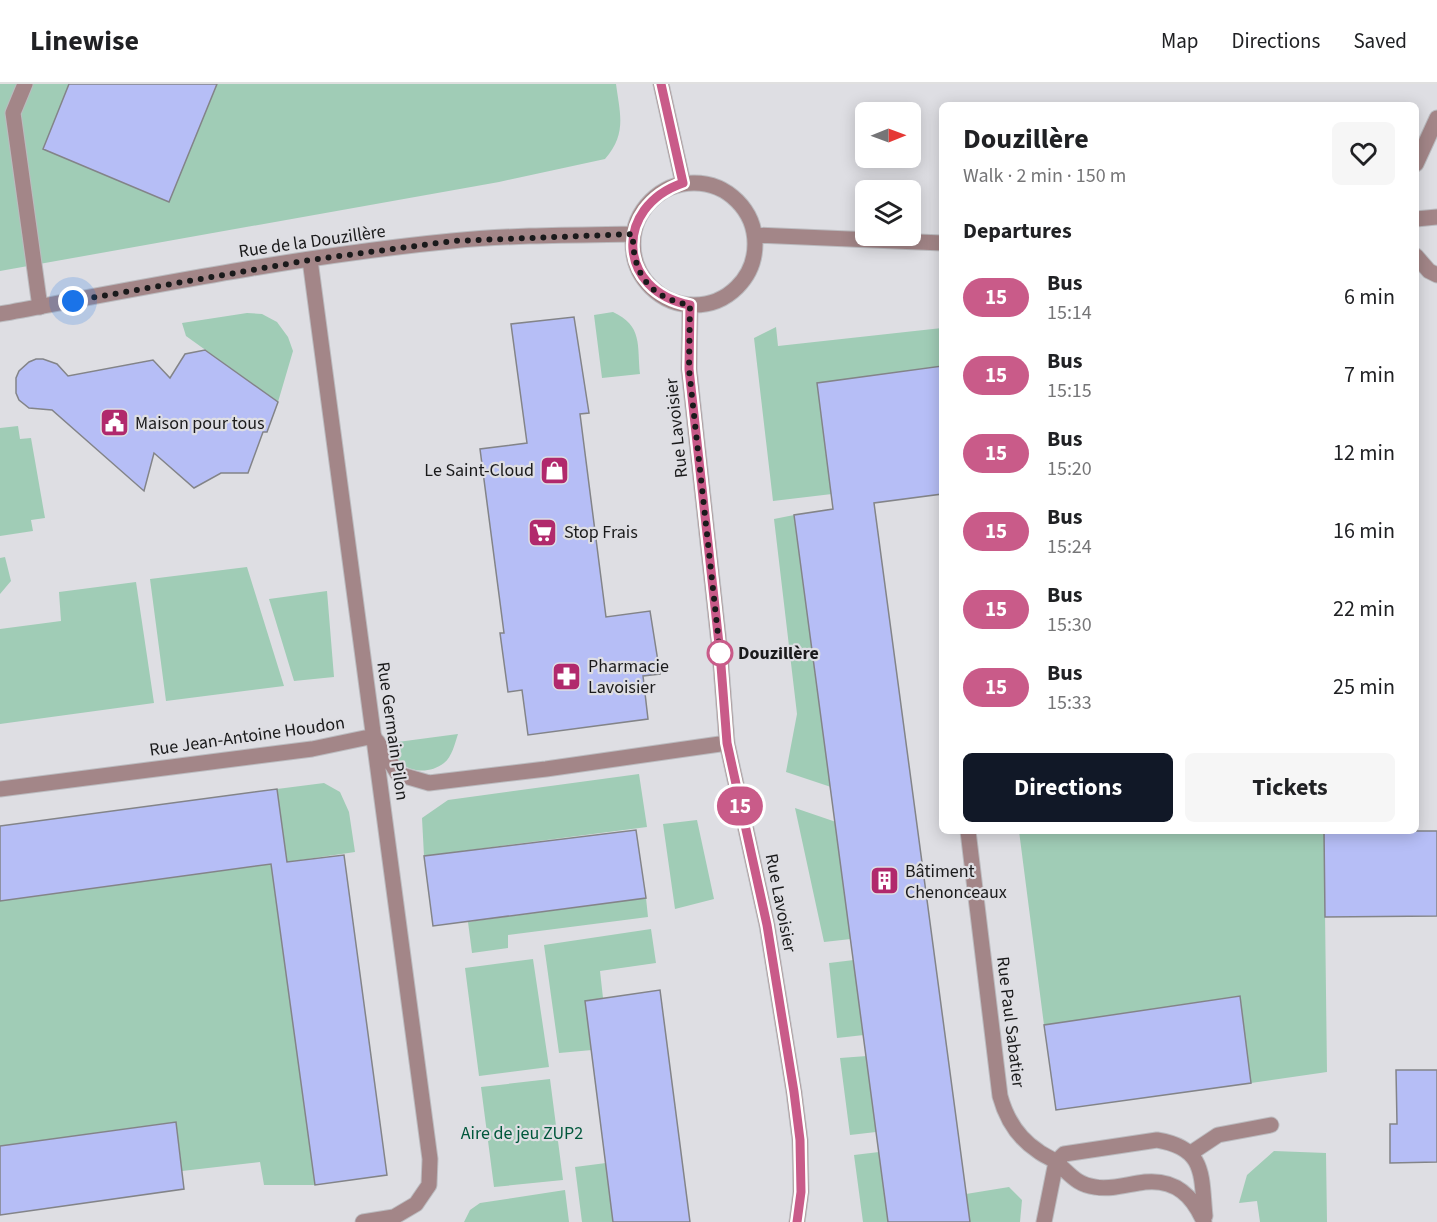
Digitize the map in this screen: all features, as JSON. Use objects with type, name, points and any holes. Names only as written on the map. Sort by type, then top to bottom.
[{"type":"street","points":[[25,84],[13,113],[40,307]]},
{"type":"street","points":[[661,84],[683,183]]},
{"type":"street","points":[[1419,157],[1437,118]]},
{"type":"street","points":[[683,183],[703,183],[721,189],[738,201],[755,235],[754,255],[747,274],[735,290],[704,305],[675,303],[662,296],[642,276],[633,248],[633,234],[644,208],[667,189],[683,183]]},
{"type":"street","points":[[1419,219],[1437,217]]},
{"type":"street","name":"Rue de la Douzillère","points":[[0,314],[310,260],[453,241],[633,234]]},
{"type":"street","points":[[755,235],[939,243]]},
{"type":"street","points":[[1419,259],[1429,271],[1437,275]]},
{"type":"street","name":"Rue Germain Pilon","points":[[310,260],[430,1159],[429,1185],[416,1204],[394,1217],[363,1222]]},
{"type":"street","name":"Rue Lavoisier","points":[[690,305],[689,369],[720,653],[727,743],[767,925],[794,1092],[800,1140],[801,1192],[798,1222]]},
{"type":"street","points":[[374,736],[398,774],[429,783],[727,743]]},
{"type":"street","name":"Rue Jean-Antoine Houdon","points":[[0,789],[312,749],[374,736]]},
{"type":"street","name":"Rue Paul Sabatier","points":[[968,834],[1000,1096],[1009,1119],[1024,1140],[1056,1162],[1068,1175],[1080,1183],[1109,1188],[1162,1182],[1186,1194],[1196,1204],[1205,1222]]},
{"type":"street","points":[[1191,1153],[1218,1136],[1271,1125]]},
{"type":"street","points":[[1044,1222],[1056,1162],[1064,1154],[1157,1140],[1171,1142],[1191,1153],[1198,1165],[1201,1178],[1205,1222]]},
{"type":"green space","points":[[0,84],[616,84],[620,123],[617,141],[605,159],[499,182],[0,271]]},
{"type":"green space","points":[[613,312],[623,317],[634,330],[637,337],[640,374],[602,378],[594,315]]},
{"type":"green space","points":[[247,313],[262,314],[277,322],[288,337],[293,351],[278,402],[186,336],[182,323]]},
{"type":"green space","points":[[776,327],[778,346],[939,328],[939,369],[832,494],[773,501],[754,338]]},
{"type":"green space","points":[[18,426],[20,439],[31,438],[45,518],[31,520],[33,531],[0,536],[0,428]]},
{"type":"green space","points":[[794,515],[831,787],[786,772],[797,714],[774,519]]},
{"type":"green space","points":[[5,557],[11,581],[0,594],[0,558]]},
{"type":"green space","points":[[247,567],[284,686],[166,701],[150,579]]},
{"type":"green space","points":[[136,582],[154,703],[0,724],[0,629],[61,621],[59,592]]},
{"type":"green space","points":[[327,591],[334,677],[294,681],[269,599]]},
{"type":"green space","points":[[458,734],[447,760],[438,767],[426,770],[408,768],[395,756],[390,743]]},
{"type":"green space","points":[[639,774],[647,827],[424,856],[422,818],[448,800]]},
{"type":"green space","points":[[324,783],[340,792],[349,812],[355,852],[287,862],[277,789]]},
{"type":"green space","points":[[795,808],[836,822],[851,939],[824,942]]},
{"type":"green space","points":[[697,820],[714,899],[675,909],[663,824]]},
{"type":"green space","points":[[1019,834],[1324,834],[1327,1072],[1251,1083],[1240,996],[1044,1025]]},
{"type":"green space","points":[[271,864],[315,1185],[264,1185],[260,1162],[182,1171],[176,1122],[0,1146],[0,900]]},
{"type":"green space","points":[[646,898],[648,917],[508,935],[508,948],[472,953],[468,922]]},
{"type":"green space","points":[[651,929],[656,963],[600,971],[603,998],[585,1001],[592,1050],[559,1053],[544,945]]},
{"type":"green space","points":[[533,959],[549,1067],[479,1076],[465,968]]},
{"type":"green space","points":[[854,960],[864,1035],[837,1038],[829,963]]},
{"type":"green space","points":[[867,1056],[876,1132],[850,1135],[840,1058]]},
{"type":"green space","name":"Aire de jeu ZUP2","points":[[550,1079],[563,1180],[494,1187],[481,1087]]},
{"type":"green space","points":[[1274,1151],[1326,1153],[1327,1222],[1260,1222],[1257,1201],[1239,1203],[1247,1175]]},
{"type":"green space","points":[[879,1152],[888,1222],[863,1222],[854,1155]]},
{"type":"green space","points":[[606,1163],[613,1222],[582,1222],[575,1167]]},
{"type":"green space","points":[[1009,1187],[1022,1200],[1020,1222],[970,1222],[966,1194]]},
{"type":"green space","points":[[565,1190],[569,1222],[464,1222],[470,1210],[480,1203]]},
{"type":"building","points":[[69,84],[217,84],[169,202],[43,149]]},
{"type":"building","points":[[574,317],[589,413],[580,414],[606,617],[650,611],[660,674],[643,676],[648,719],[528,735],[522,690],[508,692],[500,633],[504,633],[480,449],[527,443],[511,324]]},
{"type":"building","name":"Maison pour tous","points":[[205,350],[278,402],[267,432],[263,432],[248,473],[221,473],[194,488],[154,453],[144,491],[52,410],[29,408],[19,400],[16,393],[16,378],[19,371],[36,359],[57,364],[68,376],[153,360],[170,378],[185,354]]},
{"type":"building","name":"Bâtiment Chenonceaux","points":[[939,366],[939,494],[874,503],[970,1222],[888,1222],[794,515],[833,509],[817,383]]},
{"type":"building","points":[[277,789],[287,862],[344,855],[387,1175],[315,1185],[271,864],[0,901],[0,826]]},
{"type":"building","points":[[636,830],[646,898],[433,926],[424,856]]},
{"type":"building","points":[[1419,831],[1437,831],[1437,916],[1325,917],[1324,834],[1419,834]]},
{"type":"building","points":[[660,990],[690,1222],[613,1222],[585,1001]]},
{"type":"building","points":[[1240,996],[1251,1083],[1056,1110],[1044,1025]]},
{"type":"building","points":[[1396,1070],[1437,1070],[1437,1162],[1390,1163],[1390,1124],[1397,1124]]},
{"type":"building","points":[[176,1122],[184,1189],[0,1215],[0,1146]]},
{"type":"bus line","name":"15","points":[[661,84],[683,183],[667,189],[644,208],[633,234],[633,248],[636,263],[642,276],[651,287],[675,303],[690,305],[689,369],[720,653],[727,743],[767,925],[794,1092],[800,1140],[801,1192],[797,1222]]},
{"type":"place","name":"Maison pour tous","points":[[114,423]]},
{"type":"place","name":"Le Saint-Cloud","points":[[555,470]]},
{"type":"place","name":"Stop Frais","points":[[543,532]]},
{"type":"place","name":"Douzillère","points":[[720,653]]},
{"type":"place","name":"Pharmacie Lavoisier","points":[[567,676]]},
{"type":"place","name":"Bâtiment Chenonceaux","points":[[884,881]]},
{"type":"route","points":[[73,301],[240,271],[453,241],[633,234],[636,263],[642,276],[662,296],[675,303],[690,305],[689,369],[720,653]]}]
